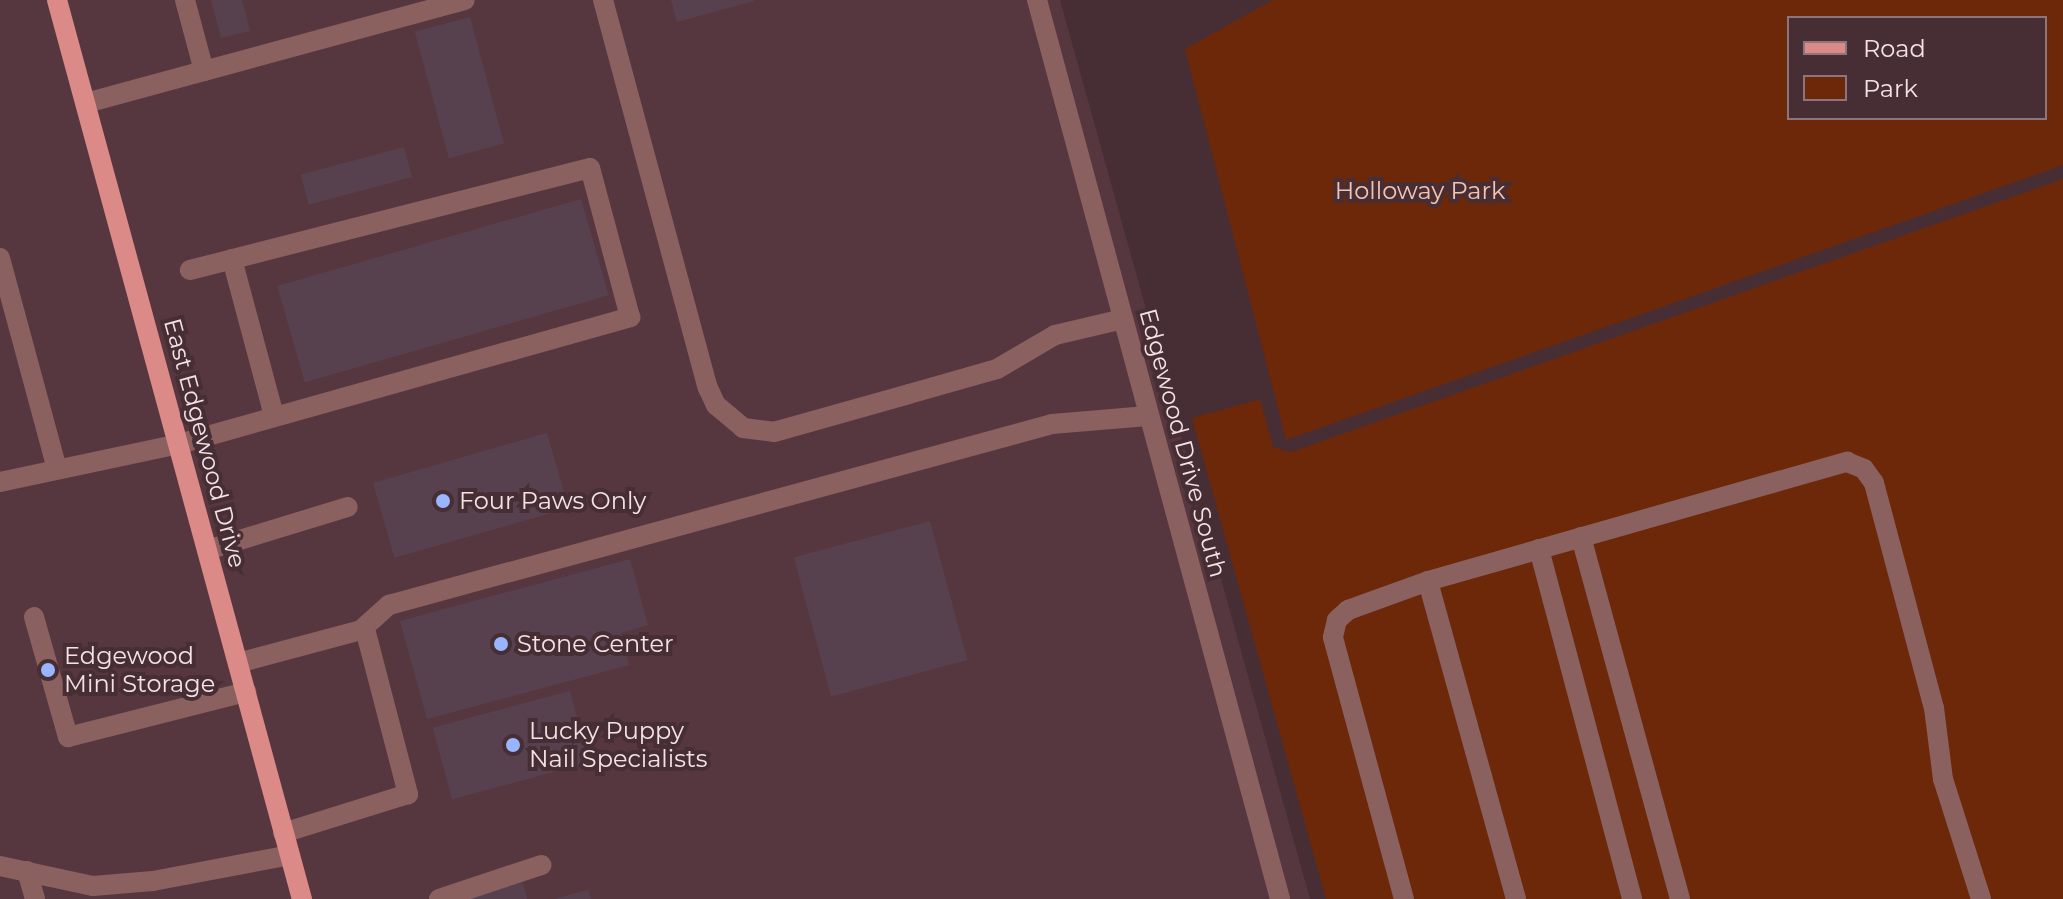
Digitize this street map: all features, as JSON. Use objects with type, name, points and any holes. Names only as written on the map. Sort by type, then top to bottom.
[{"type":"main road","name":"East Edgewood Drive","points":[[57,0],[302,899]]},
{"type":"street","points":[[185,0],[204,71]]},
{"type":"street","points":[[86,103],[465,0]]},
{"type":"street","points":[[603,0],[708,388],[716,405],[743,428],[774,432],[938,386],[997,369],[1055,335],[1123,319]]},
{"type":"street","name":"Edgewood Drive South","points":[[1037,0],[1280,899]]},
{"type":"street","points":[[0,482],[179,444],[630,317],[624,285],[590,168],[190,270]]},
{"type":"street","points":[[0,258],[57,469]]},
{"type":"street","points":[[232,259],[274,416]]},
{"type":"street","points":[[238,663],[361,630],[389,605],[1052,424],[1148,416]]},
{"type":"street","points":[[1404,899],[1333,637],[1337,620],[1348,610],[1428,581],[1847,462],[1864,469],[1881,511],[1934,708],[1943,779],[1981,899]]},
{"type":"street","points":[[207,550],[348,507]]},
{"type":"street","points":[[1581,537],[1680,899]]},
{"type":"street","points":[[1539,549],[1632,899]]},
{"type":"street","points":[[1428,581],[1516,899]]},
{"type":"street","points":[[34,617],[68,737],[246,692]]},
{"type":"street","points":[[283,833],[408,794],[361,630]]},
{"type":"street","points":[[0,866],[93,886],[153,881],[290,855]]},
{"type":"street","points":[[439,899],[541,865]]},
{"type":"street","points":[[27,871],[35,899]]},
{"type":"shaded area","points":[[0,0],[1060,0],[1310,899],[0,899]]},
{"type":"green space","name":"Holloway Park","points":[[1273,0],[2063,0],[2063,165],[1286,440],[1185,49]]},
{"type":"green space","points":[[2063,179],[2063,899],[1326,899],[1192,418],[1260,399],[1273,447],[1291,452]]},
{"type":"building","points":[[211,0],[242,0],[250,31],[221,38]]},
{"type":"building","points":[[671,0],[753,0],[754,1],[677,22]]},
{"type":"building","points":[[470,17],[504,144],[449,158],[415,32]]},
{"type":"building","points":[[404,147],[412,177],[309,205],[301,175]]},
{"type":"building","points":[[581,199],[609,295],[305,382],[277,286]]},
{"type":"building","points":[[547,433],[568,508],[395,558],[373,483]]},
{"type":"building","points":[[930,521],[967,660],[831,697],[794,557]]},
{"type":"building","points":[[630,559],[648,625],[621,633],[629,665],[427,719],[400,621]]},
{"type":"building","points":[[570,691],[589,762],[452,799],[433,728]]},
{"type":"building","points":[[522,879],[527,899],[471,899],[470,893]]},
{"type":"building","points":[[588,890],[591,899],[557,898]]},
{"type":"place","name":"Four Paws Only","points":[[443,501]]},
{"type":"place","name":"Stone Center","points":[[501,644]]},
{"type":"place","name":"Edgewood Mini Storage","points":[[48,670]]},
{"type":"place","name":"Lucky Puppy Nail Specialists","points":[[513,745]]}]
